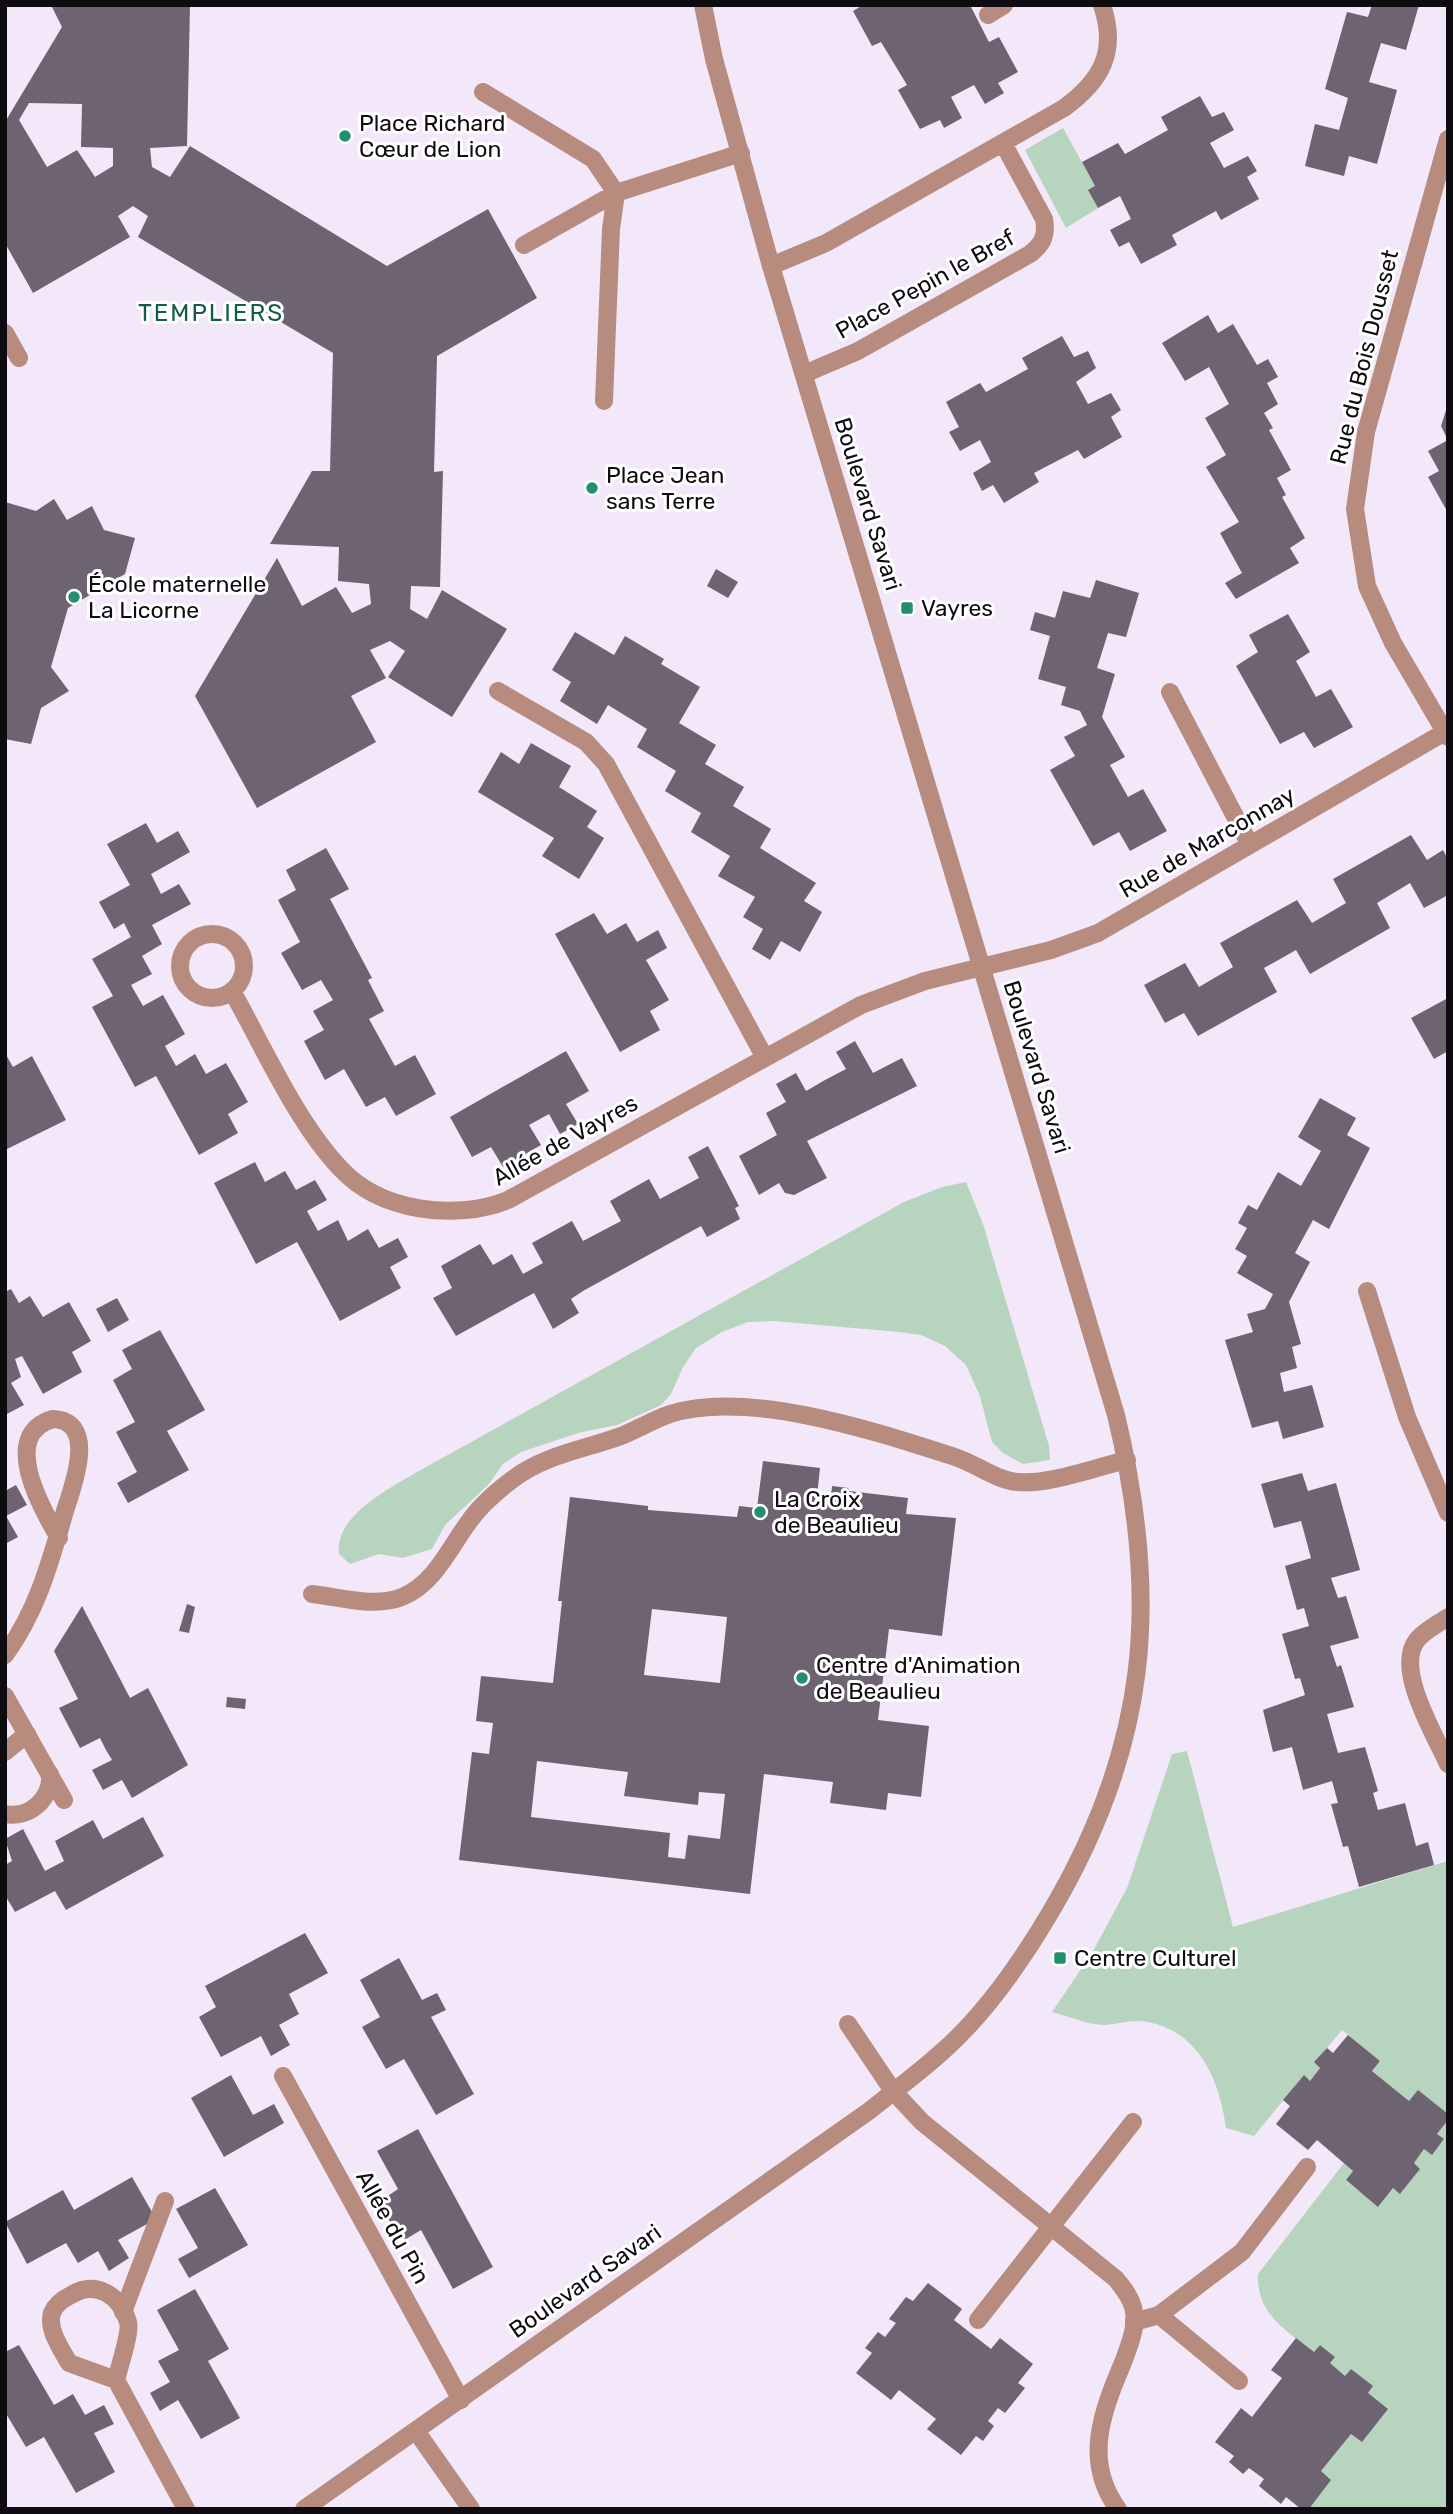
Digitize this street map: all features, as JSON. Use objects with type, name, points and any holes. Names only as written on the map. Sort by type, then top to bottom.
[{"type":"street","name":"Boulevard Savari","points":[[304,2509],[893,2091],[945,2050],[991,1999],[1031,1945],[1078,1867],[1104,1809],[1122,1753],[1134,1695],[1140,1642],[1140,1564],[1127,1460],[1116,1415],[771,266],[714,59],[703,5]]},
{"type":"street","points":[[988,15],[1004,5]]},
{"type":"street","points":[[771,266],[826,243],[1064,108],[1092,85],[1102,66],[1108,44],[1102,5]]},
{"type":"street","points":[[483,92],[593,159],[616,193],[611,229],[604,401]]},
{"type":"street","name":"Rue du Bois Dousset","points":[[1446,735],[1393,643],[1375,605],[1360,559],[1355,509],[1366,432],[1448,139]]},
{"type":"street","name":"Place Pepin le Bref","points":[[803,374],[858,351],[1031,254],[1041,244],[1046,232],[1044,219],[1003,143]]},
{"type":"street","points":[[524,245],[616,193],[741,153]]},
{"type":"street","points":[[5,333],[19,358]]},
{"type":"street","points":[[498,691],[586,742],[606,764],[765,1058]]},
{"type":"street","points":[[1170,692],[1250,845]]},
{"type":"street","name":"Rue de Marconnay","points":[[982,967],[1051,950],[1098,933],[1446,735]]},
{"type":"street","name":"Allée de Vayres","points":[[232,991],[313,1134],[341,1170],[382,1195],[412,1206],[441,1211],[474,1211],[508,1200],[861,1005],[925,981],[982,967]]},
{"type":"street","points":[[1367,1291],[1407,1417],[1448,1513]]},
{"type":"street","points":[[312,1594],[370,1601],[401,1598],[423,1582],[445,1559],[480,1509],[525,1471],[670,1414],[696,1409],[726,1407],[800,1413],[930,1449],[964,1460],[1000,1479],[1017,1482],[1047,1479],[1127,1460]]},
{"type":"street","points":[[5,1656],[44,1585],[58,1538],[80,1462],[79,1449],[70,1427],[56,1419],[33,1429],[23,1439],[20,1449],[28,1482],[58,1538]]},
{"type":"street","points":[[1448,1617],[1416,1640],[1409,1665],[1415,1691],[1448,1764]]},
{"type":"street","points":[[5,1696],[64,1800]]},
{"type":"street","points":[[5,1752],[27,1734]]},
{"type":"street","points":[[5,1814],[18,1813],[44,1800],[51,1784],[50,1774]]},
{"type":"street","points":[[848,2024],[893,2091],[922,2122],[1116,2279],[1134,2308],[1133,2337],[1101,2416],[1097,2438],[1102,2481],[1118,2509]]},
{"type":"street","name":"Allée du Pin","points":[[283,2076],[461,2400]]},
{"type":"street","points":[[978,2320],[1133,2122]]},
{"type":"street","points":[[1134,2322],[1159,2315],[1242,2252],[1307,2167]]},
{"type":"street","points":[[123,2312],[165,2201]]},
{"type":"street","points":[[116,2379],[69,2363],[54,2335],[52,2314],[62,2300],[79,2290],[98,2288],[116,2298],[129,2324],[116,2379],[186,2509]]},
{"type":"street","points":[[1159,2315],[1239,2381]]},
{"type":"street","points":[[416,2431],[471,2509]]},
{"type":"green space","points":[[1063,128],[1095,186],[1089,191],[1098,208],[1066,228],[1025,150]]},
{"type":"green space","points":[[966,1182],[983,1224],[1049,1446],[1050,1460],[1023,1464],[1003,1453],[992,1442],[980,1396],[966,1365],[945,1346],[921,1335],[774,1321],[748,1322],[722,1332],[696,1348],[683,1367],[671,1394],[661,1405],[617,1425],[578,1433],[521,1452],[503,1464],[489,1484],[445,1525],[432,1549],[403,1558],[379,1554],[350,1564],[339,1554],[340,1540],[354,1516],[379,1495],[405,1479],[904,1202],[942,1187]]},
{"type":"green space","points":[[1187,1751],[1233,1927],[1448,1861],[1448,2114],[1409,2101],[1372,2071],[1380,2061],[1342,2030],[1315,2062],[1320,2068],[1310,2081],[1303,2076],[1254,2136],[1226,2128],[1219,2093],[1212,2077],[1204,2061],[1181,2036],[1148,2022],[1098,2025],[1052,2012],[1092,1953],[1127,1888],[1172,1754]]},
{"type":"green space","points":[[1448,2120],[1448,2509],[1309,2509],[1331,2480],[1321,2471],[1351,2434],[1362,2442],[1368,2393],[1372,2386],[1351,2369],[1345,2376],[1330,2363],[1335,2357],[1320,2345],[1314,2352],[1284,2329],[1262,2300],[1258,2274],[1344,2163],[1353,2171],[1346,2181],[1379,2206],[1393,2188],[1401,2193],[1420,2169],[1414,2163],[1424,2149],[1432,2154],[1444,2140],[1437,2134]]},
{"type":"building","points":[[51,5],[190,5],[187,146],[150,148],[152,167],[170,177],[190,146],[387,266],[488,209],[537,298],[437,356],[434,472],[443,471],[440,587],[411,586],[410,609],[427,619],[442,590],[507,629],[452,717],[388,677],[405,651],[390,641],[370,650],[386,678],[351,696],[376,742],[257,808],[195,696],[277,558],[302,606],[336,587],[352,613],[371,604],[369,584],[338,581],[339,547],[270,544],[312,471],[330,471],[333,353],[138,237],[148,216],[133,206],[118,216],[130,237],[33,293],[5,243],[5,122],[62,27]],"holes":[[[29,103],[82,104],[81,147],[113,148],[113,166],[95,177],[77,150],[47,167],[19,120]]]},
{"type":"building","points":[[863,5],[970,5],[989,42],[999,37],[1018,72],[998,83],[1004,93],[985,104],[974,85],[951,97],[962,118],[944,128],[940,120],[920,129],[898,90],[907,85],[881,42],[872,46],[853,11]]},
{"type":"building","points":[[1372,5],[1419,5],[1406,50],[1381,43],[1369,82],[1397,90],[1377,164],[1349,156],[1344,176],[1305,166],[1315,124],[1339,130],[1348,98],[1325,89],[1347,12],[1368,17]]},
{"type":"building","points":[[1200,96],[1212,117],[1224,112],[1234,130],[1210,143],[1224,168],[1248,156],[1257,171],[1247,177],[1259,199],[1221,220],[1216,211],[1172,235],[1177,245],[1141,264],[1129,242],[1119,247],[1110,230],[1131,219],[1120,196],[1098,208],[1088,190],[1095,186],[1082,162],[1118,143],[1125,154],[1168,130],[1161,117]]},
{"type":"building","points":[[1208,315],[1218,333],[1233,324],[1257,365],[1268,359],[1278,377],[1267,383],[1278,404],[1264,413],[1273,428],[1269,430],[1291,470],[1277,478],[1286,495],[1282,497],[1305,538],[1290,548],[1299,563],[1236,599],[1225,583],[1242,573],[1220,533],[1239,522],[1206,467],[1226,455],[1205,418],[1229,404],[1209,367],[1185,381],[1162,343]]},
{"type":"building","points":[[1062,336],[1074,357],[1088,351],[1096,368],[1076,382],[1088,404],[1111,393],[1121,410],[1111,417],[1122,437],[1084,459],[1078,450],[1034,473],[1039,482],[1004,503],[993,485],[982,491],[973,473],[991,462],[980,440],[960,451],[949,432],[959,427],[946,402],[980,383],[986,392],[1028,369],[1022,358]]},
{"type":"building","points":[[1448,407],[1448,440],[1441,426]]},
{"type":"building","points":[[1448,440],[1448,513],[1428,477],[1439,471],[1428,451]]},
{"type":"building","points":[[54,499],[67,520],[92,506],[104,530],[135,538],[125,574],[68,608],[51,667],[69,691],[41,708],[31,744],[5,739],[5,502],[36,511]]},
{"type":"building","points":[[716,569],[738,582],[728,598],[707,586]]},
{"type":"building","points":[[1096,580],[1139,593],[1126,637],[1108,633],[1097,668],[1115,674],[1102,717],[1125,757],[1110,765],[1128,797],[1143,789],[1167,831],[1130,851],[1119,832],[1093,846],[1050,770],[1075,756],[1064,737],[1087,725],[1080,711],[1061,705],[1066,687],[1038,679],[1050,636],[1030,630],[1035,612],[1055,618],[1063,591],[1090,598]]},
{"type":"building","points":[[1288,614],[1310,652],[1296,661],[1316,697],[1331,689],[1353,727],[1314,748],[1304,732],[1280,744],[1236,666],[1258,652],[1249,635]]},
{"type":"building","points":[[575,632],[614,655],[625,636],[664,659],[661,664],[700,687],[679,723],[716,745],[705,764],[744,787],[733,806],[771,829],[760,848],[816,883],[804,901],[822,912],[800,952],[781,941],[770,960],[752,949],[763,929],[743,917],[755,897],[718,876],[730,856],[691,832],[701,813],[665,791],[676,771],[637,747],[647,729],[608,705],[597,724],[560,701],[571,682],[552,670]]},
{"type":"building","points":[[531,743],[571,766],[559,787],[597,811],[587,827],[604,838],[579,879],[542,856],[554,838],[478,792],[501,752],[519,764]]},
{"type":"building","points":[[146,823],[157,843],[178,831],[190,852],[151,874],[161,894],[179,884],[191,904],[152,925],[162,944],[142,956],[152,974],[131,985],[143,1006],[163,995],[185,1034],[165,1046],[176,1066],[195,1054],[206,1074],[226,1063],[248,1102],[228,1114],[238,1133],[199,1155],[156,1076],[135,1087],[92,1007],[113,996],[92,959],[131,937],[124,923],[114,929],[99,902],[130,885],[107,844]]},
{"type":"building","points":[[1411,835],[1427,860],[1443,850],[1448,859],[1448,895],[1424,908],[1410,883],[1377,903],[1390,928],[1310,974],[1296,950],[1264,968],[1277,992],[1198,1036],[1184,1013],[1165,1023],[1144,985],[1185,963],[1199,987],[1233,967],[1220,943],[1297,900],[1312,923],[1346,903],[1333,879]]},
{"type":"building","points":[[326,848],[349,889],[330,899],[372,978],[368,980],[384,1011],[369,1019],[395,1066],[415,1055],[436,1094],[396,1116],[385,1097],[366,1107],[344,1069],[325,1080],[304,1041],[324,1030],[313,1011],[333,1000],[321,980],[302,990],[281,953],[300,942],[278,900],[296,890],[286,870]]},
{"type":"building","points":[[594,913],[607,934],[626,923],[637,942],[658,930],[667,948],[646,960],[669,1000],[650,1011],[660,1030],[620,1052],[555,934]]},
{"type":"building","points":[[1448,998],[1448,1051],[1434,1059],[1411,1018]]},
{"type":"building","points":[[855,1041],[873,1073],[902,1058],[917,1086],[807,1141],[827,1178],[794,1195],[785,1193],[779,1183],[759,1195],[739,1156],[777,1135],[766,1113],[786,1102],[776,1084],[796,1073],[806,1091],[846,1069],[836,1052]]},
{"type":"building","points":[[566,1051],[589,1091],[566,1104],[578,1124],[560,1134],[549,1114],[529,1125],[541,1145],[503,1167],[491,1147],[472,1157],[450,1117]]},
{"type":"building","points":[[5,1053],[13,1067],[32,1056],[66,1120],[5,1150]]},
{"type":"building","points":[[1320,1098],[1356,1118],[1347,1135],[1370,1148],[1329,1229],[1313,1220],[1295,1253],[1310,1262],[1289,1302],[1301,1344],[1292,1347],[1297,1368],[1280,1373],[1284,1392],[1312,1385],[1324,1427],[1283,1439],[1278,1421],[1252,1428],[1225,1340],[1253,1332],[1247,1314],[1265,1309],[1273,1294],[1237,1273],[1247,1256],[1235,1249],[1247,1228],[1238,1223],[1248,1205],[1257,1210],[1278,1172],[1301,1186],[1321,1151],[1298,1137]]},
{"type":"building","points":[[708,1146],[739,1206],[735,1208],[740,1219],[707,1237],[701,1226],[583,1291],[571,1299],[579,1313],[553,1329],[534,1293],[456,1336],[433,1298],[452,1288],[441,1266],[480,1244],[493,1265],[512,1254],[523,1274],[543,1263],[532,1243],[572,1221],[583,1241],[621,1221],[610,1201],[649,1179],[660,1199],[699,1178],[688,1157]]},
{"type":"building","points":[[255,1162],[265,1182],[285,1171],[296,1190],[315,1180],[327,1200],[307,1211],[318,1231],[338,1220],[348,1241],[368,1229],[379,1248],[398,1238],[408,1257],[390,1267],[401,1288],[340,1321],[297,1242],[256,1264],[214,1183]]},
{"type":"building","points":[[11,1289],[19,1303],[30,1296],[43,1317],[69,1302],[91,1341],[72,1352],[82,1372],[43,1394],[22,1356],[15,1359],[21,1377],[11,1383],[24,1405],[5,1415],[5,1292]]},
{"type":"building","points":[[117,1298],[129,1320],[108,1332],[96,1309]]},
{"type":"building","points":[[160,1330],[205,1410],[167,1431],[189,1470],[128,1503],[117,1483],[137,1472],[116,1432],[135,1422],[113,1380],[132,1369],[122,1350]]},
{"type":"building","name":"Centre d'Animation de Beaulieu","points":[[763,1461],[820,1468],[817,1496],[831,1497],[832,1486],[848,1488],[849,1491],[908,1498],[906,1514],[956,1518],[942,1636],[889,1629],[878,1720],[929,1726],[921,1797],[888,1793],[886,1810],[830,1803],[833,1782],[764,1774],[750,1894],[459,1860],[472,1752],[489,1754],[493,1723],[476,1721],[481,1676],[553,1683],[562,1601],[558,1601],[570,1497],[648,1506],[648,1510],[737,1517],[739,1506],[757,1508]],"holes":[[[652,1609],[727,1617],[720,1683],[644,1675]],[[537,1761],[628,1772],[624,1796],[698,1805],[699,1792],[725,1794],[720,1839],[688,1835],[685,1859],[668,1857],[670,1833],[531,1817]]]},
{"type":"building","points":[[1302,1473],[1308,1491],[1336,1483],[1360,1570],[1331,1578],[1338,1598],[1346,1596],[1359,1638],[1330,1646],[1337,1667],[1341,1665],[1354,1707],[1327,1714],[1338,1753],[1365,1747],[1378,1791],[1373,1793],[1378,1810],[1405,1803],[1416,1846],[1428,1842],[1434,1865],[1359,1887],[1348,1846],[1343,1847],[1331,1804],[1338,1803],[1332,1781],[1303,1790],[1292,1747],[1273,1752],[1263,1710],[1305,1695],[1300,1678],[1295,1679],[1282,1634],[1309,1626],[1304,1608],[1297,1610],[1285,1566],[1311,1558],[1301,1521],[1274,1528],[1261,1484]]},
{"type":"building","points":[[16,1485],[27,1505],[6,1516],[18,1537],[5,1544],[5,1491]]},
{"type":"building","points":[[187,1604],[195,1607],[189,1633],[179,1631]]},
{"type":"building","points":[[82,1606],[130,1698],[148,1688],[188,1765],[132,1798],[122,1780],[103,1790],[92,1770],[112,1760],[100,1738],[80,1748],[59,1708],[78,1699],[54,1651]]},
{"type":"building","points":[[227,1697],[246,1699],[245,1709],[226,1707]]},
{"type":"building","points":[[143,1817],[164,1856],[66,1910],[55,1891],[15,1912],[5,1895],[5,1865],[12,1861],[5,1839],[23,1829],[45,1871],[64,1861],[55,1841],[93,1820],[103,1839]]},
{"type":"building","points":[[305,1933],[328,1973],[289,1994],[299,2014],[279,2025],[290,2045],[271,2056],[261,2036],[221,2057],[199,2017],[216,2007],[205,1986]]},
{"type":"building","points":[[399,1958],[422,2000],[437,1993],[446,2010],[431,2017],[474,2094],[436,2115],[404,2059],[386,2069],[362,2027],[380,2017],[360,1980]]},
{"type":"building","points":[[1348,2035],[1380,2061],[1372,2071],[1409,2101],[1418,2090],[1448,2114],[1448,2120],[1437,2134],[1444,2139],[1432,2155],[1424,2149],[1414,2163],[1420,2169],[1400,2194],[1393,2188],[1378,2207],[1346,2180],[1353,2171],[1317,2140],[1308,2150],[1276,2124],[1290,2106],[1283,2100],[1304,2075],[1310,2081],[1320,2068],[1314,2062],[1327,2048],[1333,2053]]},
{"type":"building","points":[[231,2075],[253,2115],[274,2104],[284,2123],[224,2157],[191,2098]]},
{"type":"building","points":[[418,2129],[493,2267],[453,2289],[421,2230],[401,2242],[379,2202],[398,2189],[377,2151]]},
{"type":"building","points":[[132,2177],[156,2219],[118,2240],[129,2258],[109,2271],[98,2251],[78,2263],[66,2243],[27,2264],[5,2222],[63,2190],[74,2210]]},
{"type":"building","points":[[215,2188],[248,2245],[189,2278],[178,2259],[198,2248],[176,2209]]},
{"type":"building","points":[[928,2283],[962,2309],[954,2320],[991,2349],[1000,2338],[1033,2364],[1018,2383],[1025,2388],[1005,2413],[998,2408],[988,2421],[994,2426],[983,2441],[976,2436],[961,2455],[927,2429],[936,2419],[899,2390],[891,2400],[856,2373],[872,2353],[865,2348],[878,2332],[885,2337],[896,2323],[889,2319],[906,2297],[913,2301]]},
{"type":"building","points":[[195,2289],[229,2349],[208,2361],[240,2418],[201,2439],[178,2400],[160,2411],[150,2393],[170,2382],[158,2361],[179,2350],[157,2310]]},
{"type":"building","points":[[1296,2338],[1314,2352],[1320,2345],[1335,2357],[1330,2363],[1345,2376],[1351,2369],[1373,2386],[1368,2393],[1388,2409],[1362,2442],[1351,2434],[1321,2471],[1331,2480],[1309,2509],[1301,2509],[1286,2497],[1281,2504],[1259,2486],[1264,2479],[1249,2468],[1243,2474],[1229,2462],[1234,2456],[1215,2442],[1241,2408],[1252,2417],[1282,2378],[1271,2370]]},
{"type":"building","points":[[19,2345],[54,2405],[73,2394],[85,2415],[104,2405],[114,2424],[94,2433],[115,2472],[76,2493],[44,2437],[26,2447],[5,2412],[5,2352]]},
{"type":"place","name":"Place Richard Cœur de Lion","points":[[345,136]]},
{"type":"place","name":"Place Jean sans Terre","points":[[592,488]]},
{"type":"place","name":"École maternelle La Licorne","points":[[74,597]]},
{"type":"place","name":"Vayres","points":[[907,608]]},
{"type":"place","name":"La Croix de Beaulieu","points":[[760,1512]]},
{"type":"place","name":"Centre d'Animation de Beaulieu","points":[[802,1678]]},
{"type":"place","name":"Centre Culturel","points":[[1060,1958]]},
{"type":"district","name":"TEMPLIERS","points":[[211,313]]}]
